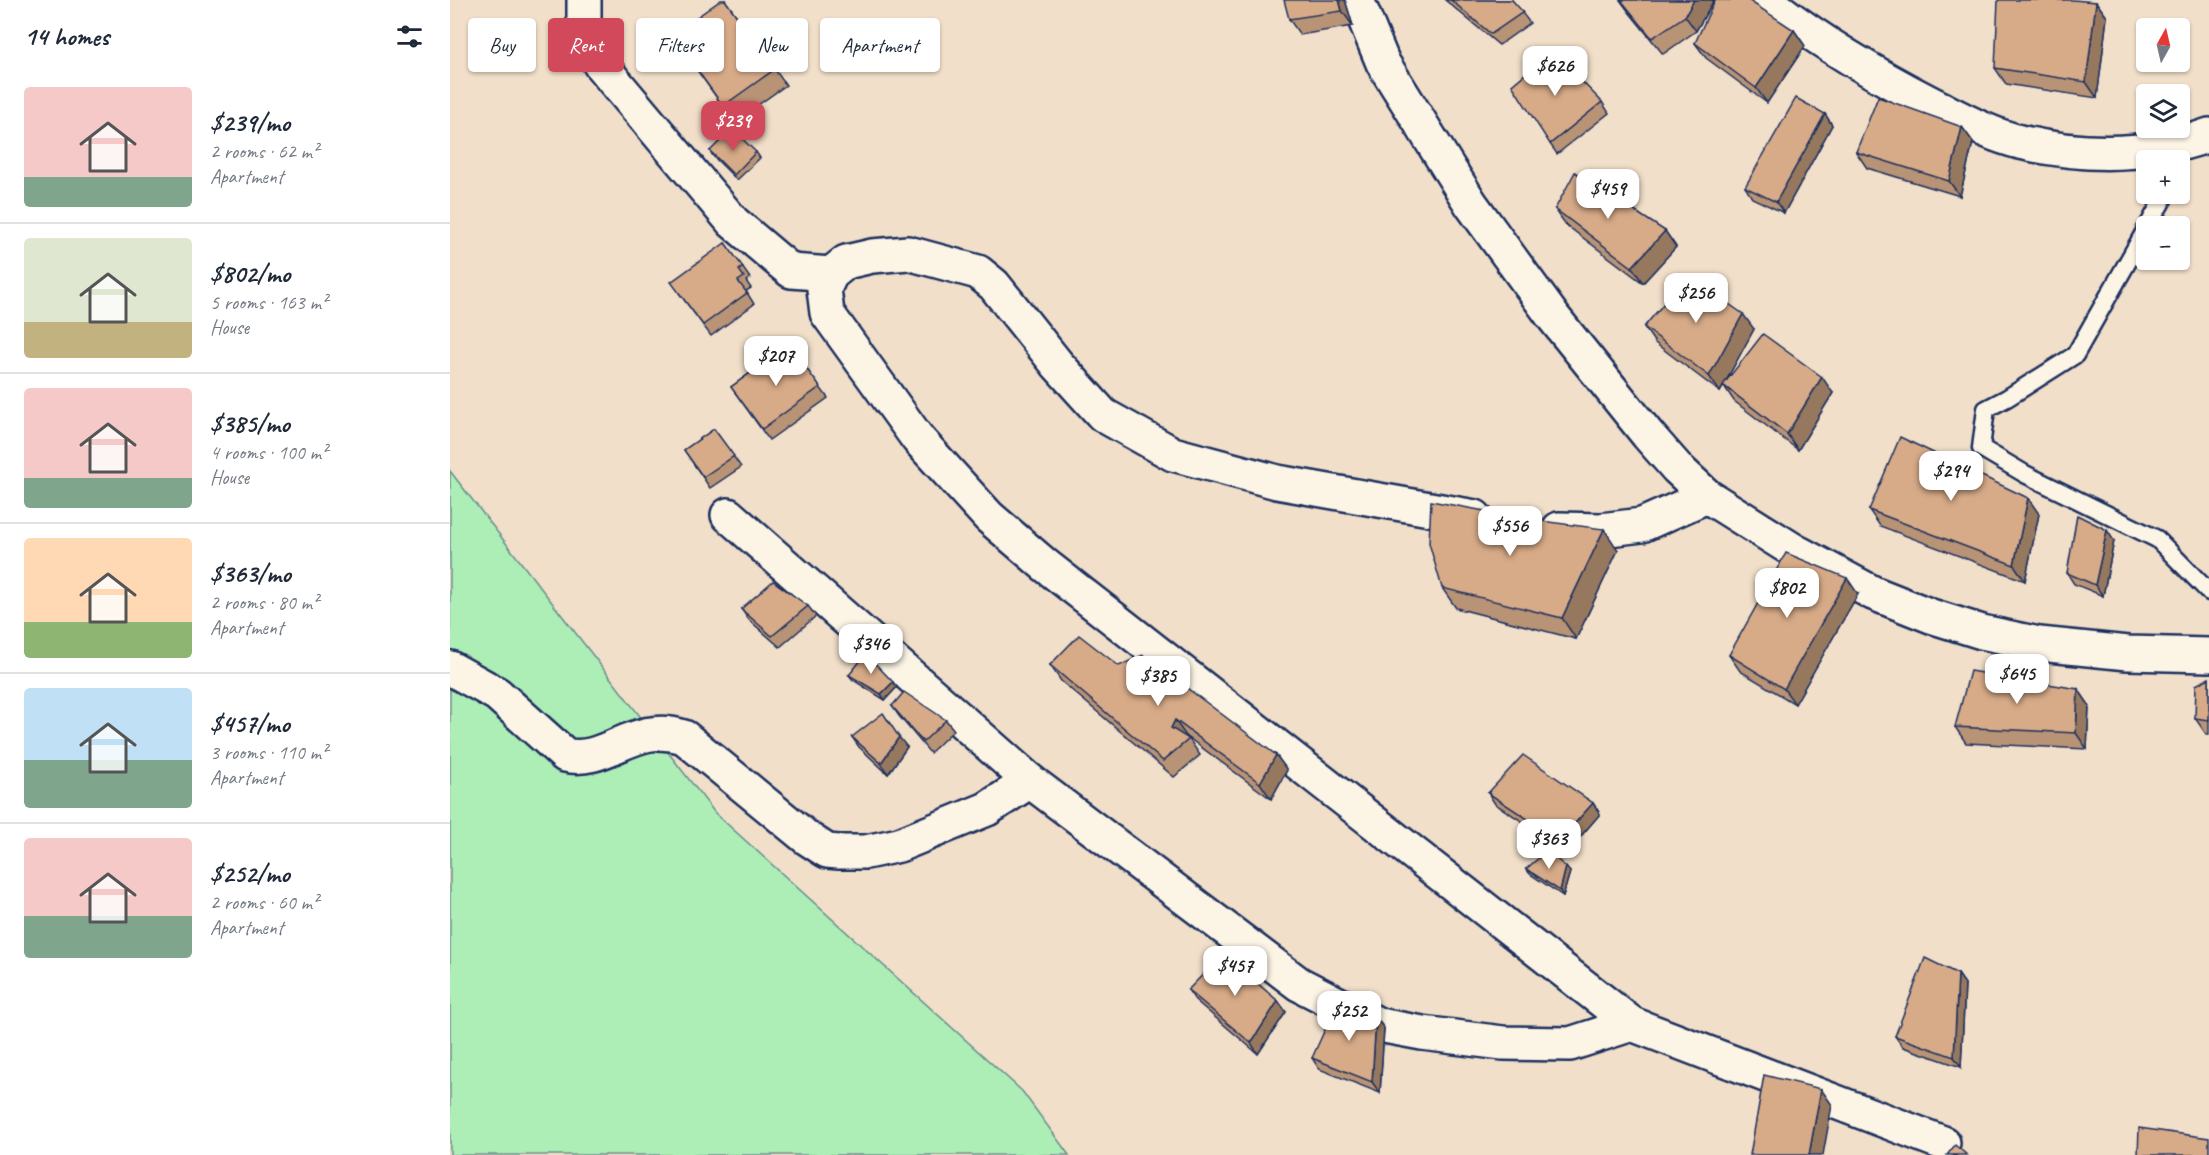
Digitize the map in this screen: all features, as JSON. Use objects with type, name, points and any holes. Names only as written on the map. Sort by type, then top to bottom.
[{"type":"street","points":[[584,0],[584,27],[600,64],[733,222],[791,271],[831,274]]},
{"type":"street","points":[[1357,0],[1383,63],[1471,204],[1554,318],[1648,435],[1677,468],[1707,496],[1793,550],[1873,593],[1941,619],[1982,632],[2039,644],[2128,653],[2209,656]]},
{"type":"street","points":[[1766,0],[1800,27],[1884,79],[1952,114],[2019,142],[2105,152],[2146,153],[2191,148]]},
{"type":"street","points":[[1707,496],[1642,525],[1601,530],[1515,523],[1277,482],[1173,454],[1103,415],[1057,364],[994,285],[978,272],[908,253],[872,256],[846,262],[831,274],[824,290],[827,313],[918,439],[989,517],[1045,565],[1632,1024],[1943,1143]]},
{"type":"street","points":[[728,515],[1030,781],[1299,984],[1379,1025],[1503,1043],[1570,1044],[1632,1024]]},
{"type":"street","points":[[450,668],[497,694],[565,755],[576,758],[598,753],[640,734],[662,732],[684,737],[807,838],[827,851],[866,852],[899,846],[987,809],[1030,781]]},
{"type":"lane","points":[[2160,204],[2075,355],[2007,398],[1986,408],[1981,448],[2025,474],[2157,538],[2209,592]]},
{"type":"green space","points":[[450,471],[715,813],[1022,1091],[1069,1155],[450,1155]]},
{"type":"building","points":[[721,0],[725,0],[738,18],[736,18],[736,72],[771,72],[723,106],[699,72],[724,72],[724,18],[696,18]]},
{"type":"building","points":[[1284,0],[1339,0],[1342,11],[1289,19]]},
{"type":"building","points":[[1451,0],[1512,0],[1523,12],[1491,34]]},
{"type":"building","points":[[1621,0],[1694,0],[1685,16],[1652,38]]},
{"type":"building","points":[[1715,0],[1748,0],[1794,30],[1756,88],[1695,43]]},
{"type":"building","points":[[1998,0],[2096,2],[2086,82],[1995,68]]},
{"type":"building","points":[[1552,51],[1602,102],[1550,144],[1512,85]]},
{"type":"building","points":[[1878,97],[1962,127],[1949,181],[1856,152]]},
{"type":"building","points":[[1796,98],[1825,114],[1776,202],[1745,187]]},
{"type":"building","points":[[732,129],[756,152],[734,175],[710,151]]},
{"type":"building","points":[[1575,172],[1665,231],[1632,267],[1555,209]]},
{"type":"building","points":[[725,243],[743,267],[739,270],[744,277],[738,281],[747,293],[703,325],[671,282]]},
{"type":"building","points":[[1688,275],[1743,314],[1709,376],[1644,327]]},
{"type":"building","points":[[1763,334],[1822,377],[1787,434],[1723,385]]},
{"type":"building","points":[[789,345],[820,387],[762,429],[731,387]]},
{"type":"building","points":[[714,429],[734,456],[703,477],[684,450]]},
{"type":"building","points":[[1900,437],[2028,498],[2014,565],[1869,510]]},
{"type":"building","points":[[1431,501],[1533,520],[1604,529],[1562,618],[1442,588],[1429,543]]},
{"type":"building","points":[[2077,515],[2107,530],[2095,585],[2067,573]]},
{"type":"building","points":[[1786,553],[1847,578],[1784,689],[1729,655]]},
{"type":"building","points":[[773,581],[808,606],[772,636],[741,609]]},
{"type":"building","points":[[1079,635],[1119,666],[1143,655],[1276,755],[1260,783],[1175,720],[1171,728],[1189,739],[1163,761],[1050,665]]},
{"type":"building","points":[[866,654],[893,682],[881,694],[849,675]]},
{"type":"building","points":[[1970,671],[2078,689],[2076,733],[1955,727]]},
{"type":"building","points":[[2209,678],[2209,720],[2195,718],[2196,685]]},
{"type":"building","points":[[904,692],[946,720],[923,742],[892,706]]},
{"type":"building","points":[[883,713],[899,737],[881,763],[852,737]]},
{"type":"building","points":[[1523,755],[1593,803],[1560,840],[1488,793]]},
{"type":"building","points":[[1547,851],[1566,867],[1560,891],[1526,869]]},
{"type":"building","points":[[1223,954],[1278,1001],[1251,1043],[1188,990]]},
{"type":"building","points":[[1925,958],[1958,974],[1954,1057],[1895,1036]]},
{"type":"building","points":[[1337,1003],[1376,1018],[1372,1082],[1312,1058]]},
{"type":"building","points":[[1764,1075],[1821,1089],[1809,1155],[1750,1155]]},
{"type":"building","points":[[2139,1128],[2209,1138],[2209,1155],[2138,1155]]},
{"type":"building","points":[[1955,1145],[1967,1155],[1947,1155]]}]
